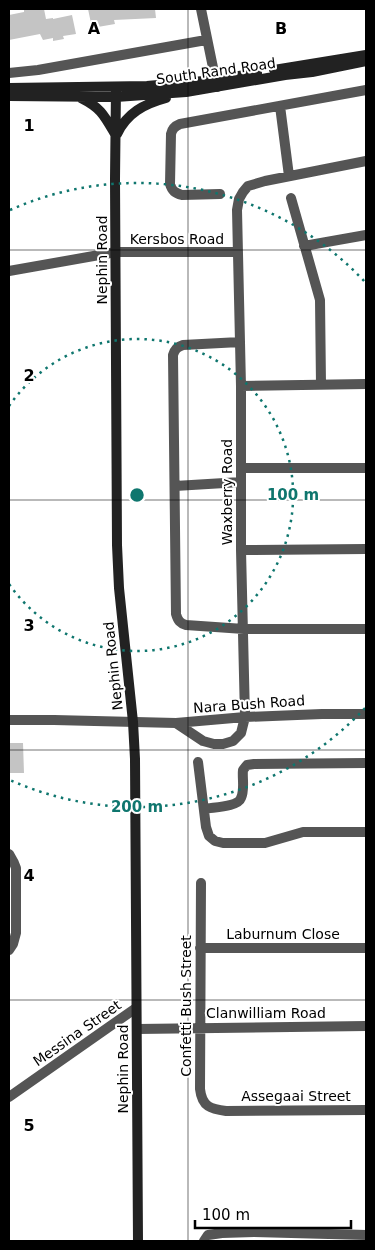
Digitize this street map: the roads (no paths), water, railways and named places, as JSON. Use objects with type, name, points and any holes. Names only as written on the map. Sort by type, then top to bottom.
[{"type":"street","points":[[201,9],[216,83]]},
{"type":"street","points":[[14,72],[38,70],[206,40]]},
{"type":"street","name":"South Rand Road","points":[[9,88],[116,92],[186,92],[216,83],[366,55]]},
{"type":"street","name":"South Rand Road","points":[[9,96],[71,96],[174,84],[216,83],[312,72],[366,61]]},
{"type":"street","points":[[220,194],[182,195],[176,194],[172,190],[170,184],[171,134],[176,126],[366,90]]},
{"type":"street","name":"Nephin Road","points":[[116,92],[117,545],[119,588],[135,759],[138,1241]]},
{"type":"street","points":[[115,136],[124,121],[140,107],[186,92]]},
{"type":"street","points":[[71,96],[81,98],[99,109],[115,136]]},
{"type":"street","points":[[280,106],[289,176],[366,161]]},
{"type":"street","name":"Waxberry Road","points":[[176,723],[203,741],[223,744],[233,741],[241,733],[245,717],[237,210],[242,192],[248,186],[265,180],[289,176]]},
{"type":"street","points":[[291,198],[320,300],[321,385]]},
{"type":"street","points":[[304,246],[366,235]]},
{"type":"street","name":"Kersbos Road","points":[[9,271],[116,252],[238,252]]},
{"type":"street","points":[[240,342],[184,344],[178,346],[173,356],[176,614],[178,620],[186,625],[244,628],[366,629]]},
{"type":"street","points":[[241,386],[366,384]]},
{"type":"street","points":[[241,468],[366,468]]},
{"type":"street","points":[[175,486],[241,482]]},
{"type":"street","points":[[241,550],[366,549]]},
{"type":"street","name":"Nara Bush Road","points":[[9,720],[176,723],[245,717],[366,714]]},
{"type":"street","points":[[198,762],[206,826],[209,836],[215,841],[223,843],[265,843],[303,832],[366,832]]},
{"type":"street","points":[[204,809],[239,802],[242,798],[243,770],[248,765],[366,763]]},
{"type":"street","points":[[9,854],[16,868],[16,933],[9,950]]},
{"type":"street","name":"Confetti Bush Street","points":[[201,884],[201,1096],[210,1108],[226,1111]]},
{"type":"street","name":"Laburnum Close","points":[[200,948],[366,948]]},
{"type":"street","name":"Messina Street","points":[[9,1097],[136,1008]]},
{"type":"street","name":"Clanwilliam Road","points":[[137,1029],[366,1026]]},
{"type":"street","name":"Assegaai Street","points":[[226,1111],[366,1110]]},
{"type":"street","points":[[204,1241],[208,1235],[254,1232],[366,1235]]}]
